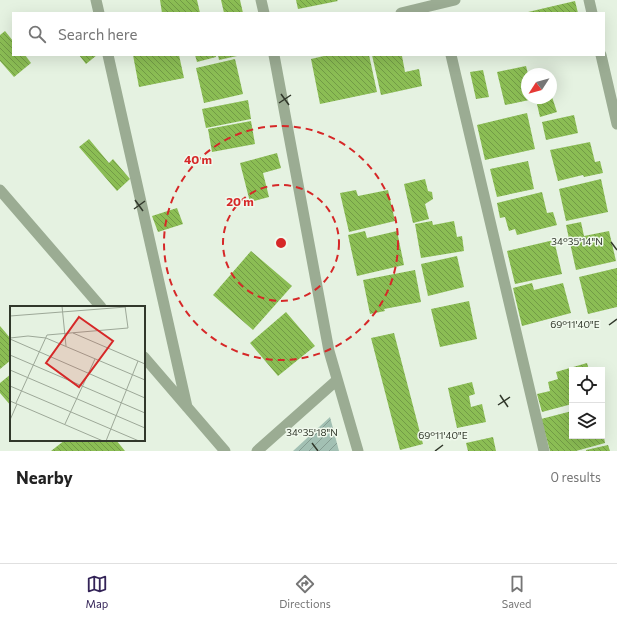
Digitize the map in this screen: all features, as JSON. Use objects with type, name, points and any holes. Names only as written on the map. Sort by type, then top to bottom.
[{"type":"street","points":[[96,0],[99,12]]},
{"type":"street","points":[[261,0],[264,12]]},
{"type":"street","points":[[407,12],[440,6],[455,0]]},
{"type":"street","points":[[589,0],[592,12]]},
{"type":"street","points":[[108,56],[188,407]]},
{"type":"street","points":[[274,56],[329,351],[358,451]]},
{"type":"street","points":[[451,56],[544,451]]},
{"type":"street","points":[[601,56],[617,124]]},
{"type":"street","points":[[0,190],[100,306]]},
{"type":"street","points":[[145,358],[225,451]]},
{"type":"street","points":[[257,451],[337,380]]},
{"type":"green space","points":[[330,417],[339,451],[293,451]]},
{"type":"building","points":[[160,0],[197,0],[200,12],[162,12]]},
{"type":"building","points":[[221,0],[240,0],[243,12],[224,12]]},
{"type":"building","points":[[296,0],[337,0],[338,1],[298,9]]},
{"type":"building","points":[[575,1],[578,12],[528,12]]},
{"type":"building","points":[[5,31],[12,40],[12,56],[26,56],[31,63],[14,77],[0,61],[0,35]]},
{"type":"building","points":[[80,56],[96,56],[86,64]]},
{"type":"building","points":[[133,56],[179,56],[184,78],[139,87]]},
{"type":"building","points":[[195,56],[216,56],[216,57],[197,62]]},
{"type":"building","points":[[218,56],[237,56],[219,60]]},
{"type":"building","points":[[324,56],[369,56],[377,92],[320,104],[311,59]]},
{"type":"building","points":[[372,56],[402,56],[405,72],[419,69],[422,86],[381,95]]},
{"type":"building","points":[[235,59],[243,94],[204,103],[196,68]]},
{"type":"building","points":[[526,66],[526,68],[521,68],[521,102],[505,105],[497,72]]},
{"type":"building","points":[[483,70],[489,97],[476,99],[470,72]]},
{"type":"building","points":[[248,100],[251,119],[206,128],[202,109]]},
{"type":"building","points":[[537,104],[554,104],[557,112],[540,117]]},
{"type":"building","points":[[527,113],[535,149],[485,160],[477,125]]},
{"type":"building","points":[[574,115],[578,133],[546,140],[542,122]]},
{"type":"building","points":[[251,121],[255,144],[212,152],[208,129]]},
{"type":"building","points":[[89,139],[109,163],[113,159],[130,179],[117,191],[79,147]]},
{"type":"building","points":[[590,142],[595,162],[600,161],[603,173],[584,177],[583,175],[558,181],[550,150]]},
{"type":"building","points":[[277,153],[281,168],[263,173],[269,197],[250,202],[240,163]]},
{"type":"building","points":[[528,161],[534,189],[497,197],[490,169]]},
{"type":"building","points":[[425,179],[428,191],[432,192],[433,199],[425,204],[429,219],[413,223],[404,184]]},
{"type":"building","points":[[601,179],[608,212],[566,221],[559,189]]},
{"type":"building","points":[[356,190],[358,196],[388,190],[395,221],[349,232],[340,193]]},
{"type":"building","points":[[542,192],[547,213],[553,212],[557,225],[517,235],[515,229],[509,231],[505,217],[500,218],[497,203]]},
{"type":"building","points":[[177,208],[183,224],[158,232],[152,216]]},
{"type":"building","points":[[432,221],[433,225],[454,221],[457,237],[462,236],[464,251],[421,258],[415,224]]},
{"type":"building","points":[[581,222],[584,236],[609,231],[616,261],[576,270],[566,225]]},
{"type":"building","points":[[365,231],[367,238],[397,231],[404,265],[357,276],[348,235]]},
{"type":"building","points":[[554,240],[562,274],[515,284],[507,251]]},
{"type":"building","points":[[251,251],[292,286],[253,330],[213,295]]},
{"type":"building","points":[[457,256],[464,287],[428,296],[421,264]]},
{"type":"building","points":[[617,268],[617,307],[588,314],[579,277]]},
{"type":"building","points":[[415,270],[421,302],[384,309],[385,311],[370,314],[363,280]]},
{"type":"building","points":[[532,283],[534,290],[563,283],[571,313],[522,326],[513,288]]},
{"type":"building","points":[[469,301],[477,339],[440,347],[431,309]]},
{"type":"building","points":[[286,312],[315,346],[278,376],[250,343]]},
{"type":"building","points":[[0,326],[10,338],[10,361],[0,369]]},
{"type":"building","points":[[394,333],[423,444],[400,450],[371,338]]},
{"type":"building","points":[[587,363],[588,367],[573,367]]},
{"type":"building","points":[[569,368],[569,405],[542,412],[537,394],[550,391],[548,382],[558,379],[556,372]]},
{"type":"building","points":[[10,375],[10,405],[0,393],[0,383]]},
{"type":"building","points":[[472,382],[475,394],[469,396],[471,407],[482,404],[486,422],[457,428],[448,388]]},
{"type":"building","points":[[569,412],[569,439],[604,439],[605,443],[576,451],[550,451],[541,419]]},
{"type":"building","points":[[493,437],[496,451],[468,451],[466,443]]},
{"type":"building","points":[[64,441],[117,441],[125,451],[51,451]]},
{"type":"building","points":[[608,445],[610,451],[586,451],[586,450]]}]
